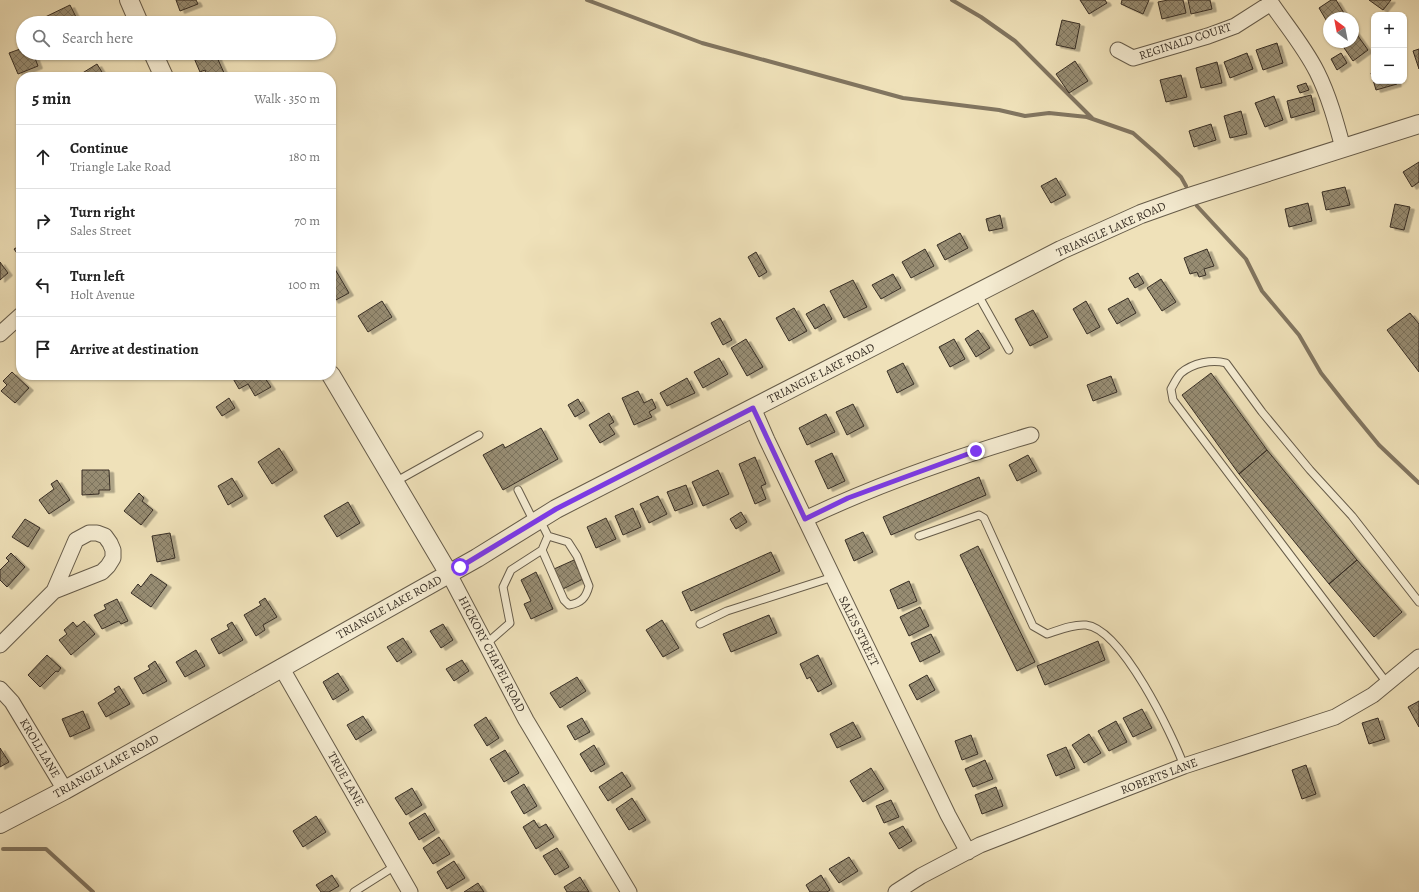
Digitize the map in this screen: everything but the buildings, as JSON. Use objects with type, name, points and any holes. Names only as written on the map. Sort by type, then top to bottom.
[{"type":"street","points":[[129,0],[136,16]]},
{"type":"street","points":[[1270,2],[1304,49],[1317,72],[1331,106],[1343,148]]},
{"type":"street","name":"REGINALD COURT","points":[[1118,50],[1133,58],[1208,36],[1247,19],[1270,2]]},
{"type":"street","points":[[156,60],[162,72]]},
{"type":"street","name":"TRIANGLE LAKE ROAD","points":[[0,824],[65,790],[281,667],[449,574],[556,509],[1062,250],[1141,214],[1419,124]]},
{"type":"street","points":[[0,334],[16,320]]},
{"type":"street","name":"HICKORY CHAPEL ROAD","points":[[334,380],[449,574],[526,720],[629,892]]},
{"type":"street","name":"SALES STREET","points":[[753,408],[948,815],[968,852]]},
{"type":"street","points":[[805,519],[848,498],[928,468],[1031,435]]},
{"type":"street","points":[[0,645],[54,591]]},
{"type":"street","name":"ROBERTS LANE","points":[[896,892],[921,876],[988,842],[1184,766],[1335,717],[1373,695],[1419,657]]},
{"type":"street","name":"TRUE LANE","points":[[281,667],[410,892]]},
{"type":"street","name":"KROLL LANE","points":[[0,689],[12,702],[65,790]]},
{"type":"lane","points":[[977,293],[1009,350]]},
{"type":"lane","points":[[1388,683],[1172,400],[1171,389],[1181,373],[1201,363],[1218,360],[1226,363],[1262,412],[1310,470],[1352,516],[1419,602]]},
{"type":"lane","points":[[395,482],[479,435]]},
{"type":"lane","points":[[518,490],[548,536],[568,542],[577,556],[589,586],[583,600],[577,604],[568,605],[564,600],[542,550]]},
{"type":"lane","points":[[919,536],[979,515],[984,518],[1033,626],[1047,634],[1075,626],[1087,625],[1105,635],[1123,653],[1151,697],[1174,740],[1184,766]]},
{"type":"lane","points":[[486,644],[510,623],[503,587],[511,570],[542,550],[548,536]]},
{"type":"lane","points":[[700,624],[727,611],[833,576]]},
{"type":"lane","points":[[354,892],[395,866]]},
{"type":"waterway","points":[[587,0],[702,43],[903,98],[999,110],[1025,116],[1049,113],[1087,117],[1133,133],[1181,177],[1186,186]]},
{"type":"waterway","points":[[952,0],[981,17],[1015,41],[1092,118]]},
{"type":"waterway","points":[[1197,206],[1246,259],[1262,291],[1299,335],[1321,373],[1347,406],[1379,445],[1419,483]]},
{"type":"waterway","points":[[3,849],[46,849],[93,892]]},
{"type":"route","points":[[460,567],[556,509],[753,408],[805,519],[848,498],[976,451]]}]
